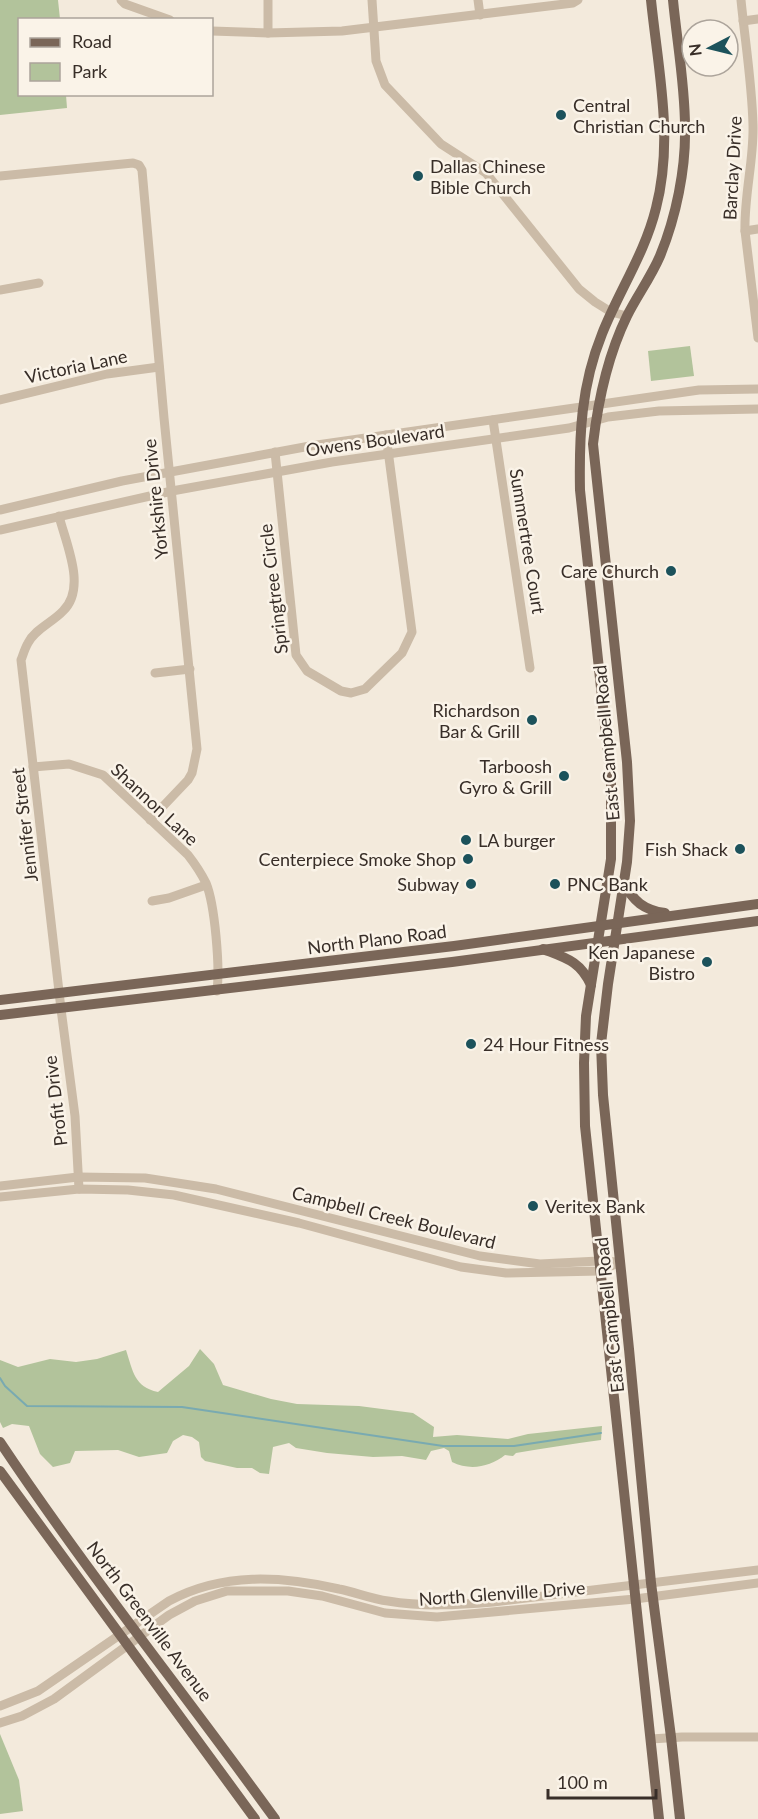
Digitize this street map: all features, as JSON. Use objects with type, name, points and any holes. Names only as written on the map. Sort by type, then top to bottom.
[{"type":"main road","name":"East Campbell Road","points":[[651,0],[664,109],[663,171],[656,208],[643,249],[611,312],[598,344],[582,408],[580,490],[611,782],[611,859],[599,926],[585,1039],[585,1126],[659,1819]]},
{"type":"main road","name":"East Campbell Road","points":[[673,0],[685,109],[685,149],[674,211],[660,256],[627,316],[611,357],[599,405],[593,444],[625,740],[630,821],[602,1044],[603,1095],[651,1583],[680,1819]]},
{"type":"main road","points":[[664,109],[685,109]]},
{"type":"main road","points":[[595,632],[613,630]]},
{"type":"main road","points":[[607,742],[625,740]]},
{"type":"main road","points":[[624,882],[630,895],[644,907],[652,911],[680,915]]},
{"type":"main road","name":"North Plano Road","points":[[0,1000],[454,946],[758,904]]},
{"type":"main road","name":"North Plano Road","points":[[0,1015],[452,962],[758,921]]},
{"type":"main road","points":[[452,962],[454,946]]},
{"type":"main road","points":[[543,949],[571,960],[579,966],[591,985]]},
{"type":"main road","name":"North Greenville Avenue","points":[[0,1442],[28,1485],[213,1733],[274,1819]]},
{"type":"main road","name":"North Greenville Avenue","points":[[0,1471],[255,1819]]},
{"type":"main road","points":[[199,1742],[213,1733]]},
{"type":"street","points":[[120,0],[125,4],[164,18]]},
{"type":"street","points":[[268,0],[268,33]]},
{"type":"street","points":[[372,0],[378,70],[385,85],[441,144],[486,173],[579,288],[611,312],[627,316]]},
{"type":"street","points":[[478,0],[480,15]]},
{"type":"street","name":"Barclay Drive","points":[[741,0],[756,124],[745,216],[758,336]]},
{"type":"street","points":[[213,31],[268,33],[342,31],[575,1]]},
{"type":"street","points":[[743,21],[758,19]]},
{"type":"street","name":"Yorkshire Drive","points":[[0,176],[133,163],[139,165],[142,170],[197,749],[192,773],[181,789],[150,820]]},
{"type":"street","points":[[746,231],[758,229]]},
{"type":"street","points":[[0,290],[39,283]]},
{"type":"street","name":"Victoria Lane","points":[[0,400],[107,374],[159,367]]},
{"type":"street","name":"Owens Boulevard","points":[[0,510],[170,471],[274,452],[699,390],[758,389]]},
{"type":"street","name":"Owens Boulevard","points":[[0,530],[172,491],[277,471],[580,426],[608,417],[651,411],[758,409]]},
{"type":"street","name":"Summertree Court","points":[[493,420],[530,668]]},
{"type":"street","name":"Springtree Circle","points":[[274,452],[296,655],[307,671],[341,691],[351,693],[365,689],[402,652],[411,632],[386,435]]},
{"type":"street","name":"Jennifer Street","points":[[59,516],[73,569],[75,585],[72,599],[64,610],[28,641],[21,660],[61,1009]]},
{"type":"street","points":[[155,673],[190,669]]},
{"type":"street","name":"Shannon Lane","points":[[33,767],[69,764],[103,775],[188,855],[198,869],[210,898],[219,975],[217,991]]},
{"type":"street","points":[[152,901],[206,885]]},
{"type":"street","name":"Profit Drive","points":[[61,1009],[75,1116],[79,1189]]},
{"type":"street","name":"Campbell Creek Boulevard","points":[[0,1186],[78,1177],[145,1178],[216,1189],[472,1255],[510,1262],[600,1266]]},
{"type":"street","points":[[174,1195],[176,1183]]},
{"type":"street","name":"Campbell Creek Boulevard","points":[[0,1197],[79,1189],[128,1190],[174,1195],[338,1233],[413,1255],[469,1268],[509,1273],[600,1266],[620,1262]]},
{"type":"street","points":[[338,1233],[340,1222]]},
{"type":"street","points":[[469,1268],[472,1255]]},
{"type":"street","name":"North Glenville Drive","points":[[0,1706],[38,1691],[184,1593],[216,1582],[271,1579],[315,1583],[387,1601],[432,1605],[493,1602],[758,1570]]},
{"type":"street","name":"North Glenville Drive","points":[[0,1723],[22,1716],[54,1700],[169,1615],[210,1595],[227,1591],[288,1591],[322,1596],[386,1613],[437,1617],[635,1599],[758,1583]]},
{"type":"street","points":[[651,1739],[758,1737]]},
{"type":"green space","points":[[0,0],[58,0],[60,18],[18,18],[18,96],[66,96],[67,108],[0,115]]},
{"type":"green space","points":[[690,346],[694,376],[651,381],[648,351]]},
{"type":"green space","points":[[200,1349],[214,1364],[223,1385],[297,1404],[359,1406],[413,1413],[434,1427],[433,1437],[457,1435],[508,1439],[528,1434],[602,1426],[601,1440],[516,1453],[513,1456],[505,1455],[486,1465],[473,1467],[452,1462],[449,1451],[444,1448],[431,1451],[426,1460],[402,1456],[373,1457],[327,1453],[296,1448],[289,1443],[273,1447],[269,1474],[260,1473],[252,1468],[237,1468],[205,1461],[201,1457],[199,1442],[183,1435],[173,1441],[167,1453],[139,1457],[118,1450],[75,1451],[70,1463],[53,1467],[40,1454],[29,1426],[12,1424],[3,1428],[0,1422],[0,1360],[18,1367],[50,1359],[76,1362],[97,1359],[126,1350],[139,1382],[150,1390],[158,1392],[189,1366]]},
{"type":"green space","points":[[0,1734],[19,1780],[23,1811],[0,1814]]},
{"type":"waterway","points":[[0,1378],[5,1386],[27,1406],[182,1407],[443,1446],[514,1446],[601,1433]]},
{"type":"place","name":"Central Christian Church","points":[[561,115]]},
{"type":"place","name":"Dallas Chinese Bible Church","points":[[418,176]]},
{"type":"place","name":"Care Church","points":[[671,571]]},
{"type":"place","name":"Richardson Bar & Grill","points":[[532,720]]},
{"type":"place","name":"Tarboosh Gyro & Grill","points":[[564,776]]},
{"type":"place","name":"LA burger","points":[[466,840]]},
{"type":"place","name":"Fish Shack","points":[[740,849]]},
{"type":"place","name":"Centerpiece Smoke Shop","points":[[468,859]]},
{"type":"place","name":"Subway","points":[[471,884]]},
{"type":"place","name":"PNC Bank","points":[[555,884]]},
{"type":"place","name":"Ken Japanese Bistro","points":[[707,962]]},
{"type":"place","name":"24 Hour Fitness","points":[[471,1044]]},
{"type":"place","name":"Veritex Bank","points":[[533,1206]]}]
